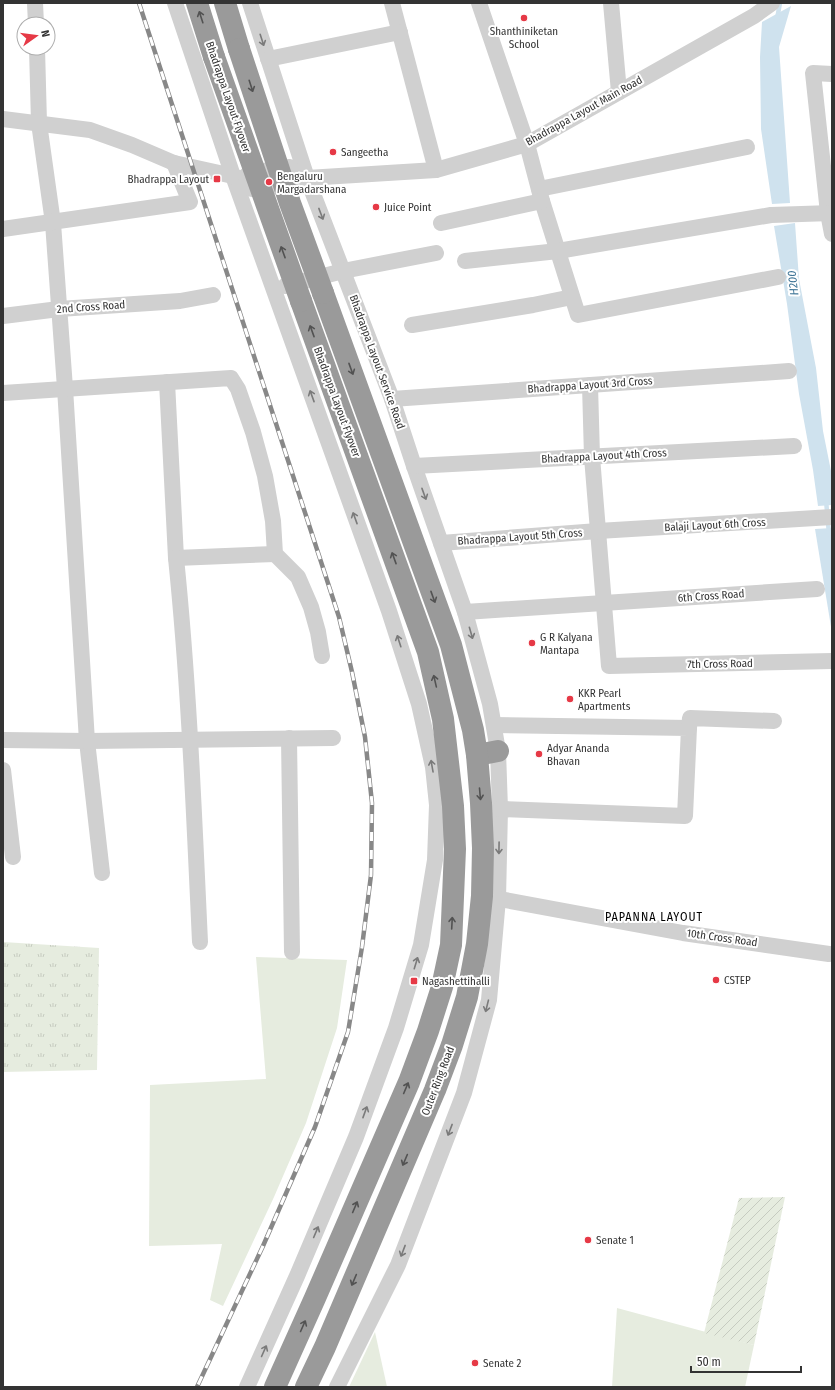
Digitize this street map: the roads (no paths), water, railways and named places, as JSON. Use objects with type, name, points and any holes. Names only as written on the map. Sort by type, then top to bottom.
[{"type":"highway","name":"Bhadrappa Layout Flyover","points":[[197,3],[214,58],[428,652],[443,720],[445,806]]},
{"type":"highway","points":[[225,3],[290,203],[451,645],[464,694],[477,755],[498,751]]},
{"type":"highway","name":"Outer Ring Road","points":[[306,1387],[325,1347],[436,1090],[467,997],[477,944],[490,898],[483,841],[477,755]]},
{"type":"highway","points":[[275,1387],[316,1298],[409,1082],[428,1031],[442,987],[451,945],[455,849],[445,806]]},
{"type":"street","points":[[35,3],[36,16]]},
{"type":"street","points":[[175,3],[274,288],[389,611],[419,704],[433,767],[445,806],[421,946],[396,1028],[356,1137],[294,1283],[247,1387]]},
{"type":"street","name":"Bhadrappa Layout Service Road","points":[[250,3],[303,177],[343,271],[392,399],[465,612],[490,704],[498,751],[500,809],[490,898],[489,1000],[464,1093],[398,1266],[337,1387]]},
{"type":"street","points":[[392,3],[436,170]]},
{"type":"street","points":[[479,3],[527,144],[578,315],[778,278]]},
{"type":"street","points":[[611,3],[619,92]]},
{"type":"street","name":"Bhadrappa Layout Main Road","points":[[303,177],[436,170],[527,144],[754,16],[772,3]]},
{"type":"street","points":[[268,59],[400,32]]},
{"type":"street","points":[[37,56],[39,123],[53,223],[65,388],[87,741],[102,873]]},
{"type":"street","points":[[832,74],[813,73],[832,234]]},
{"type":"street","points":[[3,119],[90,130],[132,145],[174,163],[237,178],[249,173],[290,167],[303,177]]},
{"type":"street","points":[[441,223],[541,195],[747,147]]},
{"type":"street","points":[[3,229],[53,223],[190,202],[174,163]]},
{"type":"street","points":[[465,261],[558,251],[771,215],[830,213]]},
{"type":"street","points":[[274,288],[343,271],[436,253]]},
{"type":"street","name":"2nd Cross Road","points":[[3,316],[59,309],[180,300],[213,295]]},
{"type":"street","points":[[412,325],[572,297]]},
{"type":"street","name":"Bhadrappa Layout 3rd Cross","points":[[392,399],[789,371]]},
{"type":"street","points":[[3,393],[231,378],[238,388],[265,476],[273,521],[275,554],[298,577],[311,607],[318,632],[322,656]]},
{"type":"street","points":[[167,382],[176,558],[191,739],[200,942]]},
{"type":"street","points":[[590,385],[592,457],[604,603]]},
{"type":"street","name":"Bhadrappa Layout 4th Cross","points":[[414,466],[794,446]]},
{"type":"street","name":"Balaji Layout 6th Cross","points":[[598,531],[832,518]]},
{"type":"street","name":"Bhadrappa Layout 5th Cross","points":[[441,543],[598,531]]},
{"type":"street","points":[[176,558],[275,554]]},
{"type":"street","name":"6th Cross Road","points":[[465,612],[817,589]]},
{"type":"street","name":"7th Cross Road","points":[[604,603],[609,666],[832,661]]},
{"type":"street","points":[[500,809],[685,816],[690,718],[774,721]]},
{"type":"street","points":[[494,725],[689,728]]},
{"type":"street","points":[[289,738],[292,952]]},
{"type":"street","points":[[3,740],[87,741],[333,738]]},
{"type":"street","points":[[3,770],[13,857]]},
{"type":"street","name":"10th Cross Road","points":[[490,898],[683,933],[828,954]]},
{"type":"water","points":[[791,6],[779,47],[790,203],[772,204],[761,129],[760,57],[762,22]]},
{"type":"water","points":[[795,223],[799,279],[816,368],[823,431],[832,476],[832,505],[818,506],[799,394],[787,304],[774,226]]},
{"type":"water","points":[[832,528],[832,633],[815,529]]},
{"type":"waterway","name":"H200","points":[[777,19],[780,3]]},
{"type":"waterway","name":"H200","points":[[826,500],[829,534]]},
{"type":"railway","points":[[139,3],[339,617],[365,737],[372,803],[371,875],[362,947],[348,1032],[315,1127],[263,1246],[197,1387]]},
{"type":"place","name":"Shanthiniketan School","points":[[524,18]]},
{"type":"place","name":"Sangeetha","points":[[333,152]]},
{"type":"place","name":"Bhadrappa Layout","points":[[217,179]]},
{"type":"place","name":"Bengaluru Margadarshana","points":[[269,182]]},
{"type":"place","name":"Juice Point","points":[[376,207]]},
{"type":"place","name":"G R Kalyana Mantapa","points":[[532,643]]},
{"type":"place","name":"KKR Pearl Apartments","points":[[570,699]]},
{"type":"place","name":"Adyar Ananda Bhavan","points":[[539,754]]},
{"type":"place","name":"CSTEP","points":[[716,980]]},
{"type":"place","name":"Nagashettihalli","points":[[414,981]]},
{"type":"place","name":"Senate 1","points":[[588,1240]]},
{"type":"place","name":"Senate 2","points":[[475,1363]]},
{"type":"district","name":"PAPANNA LAYOUT","points":[[654,917]]}]
